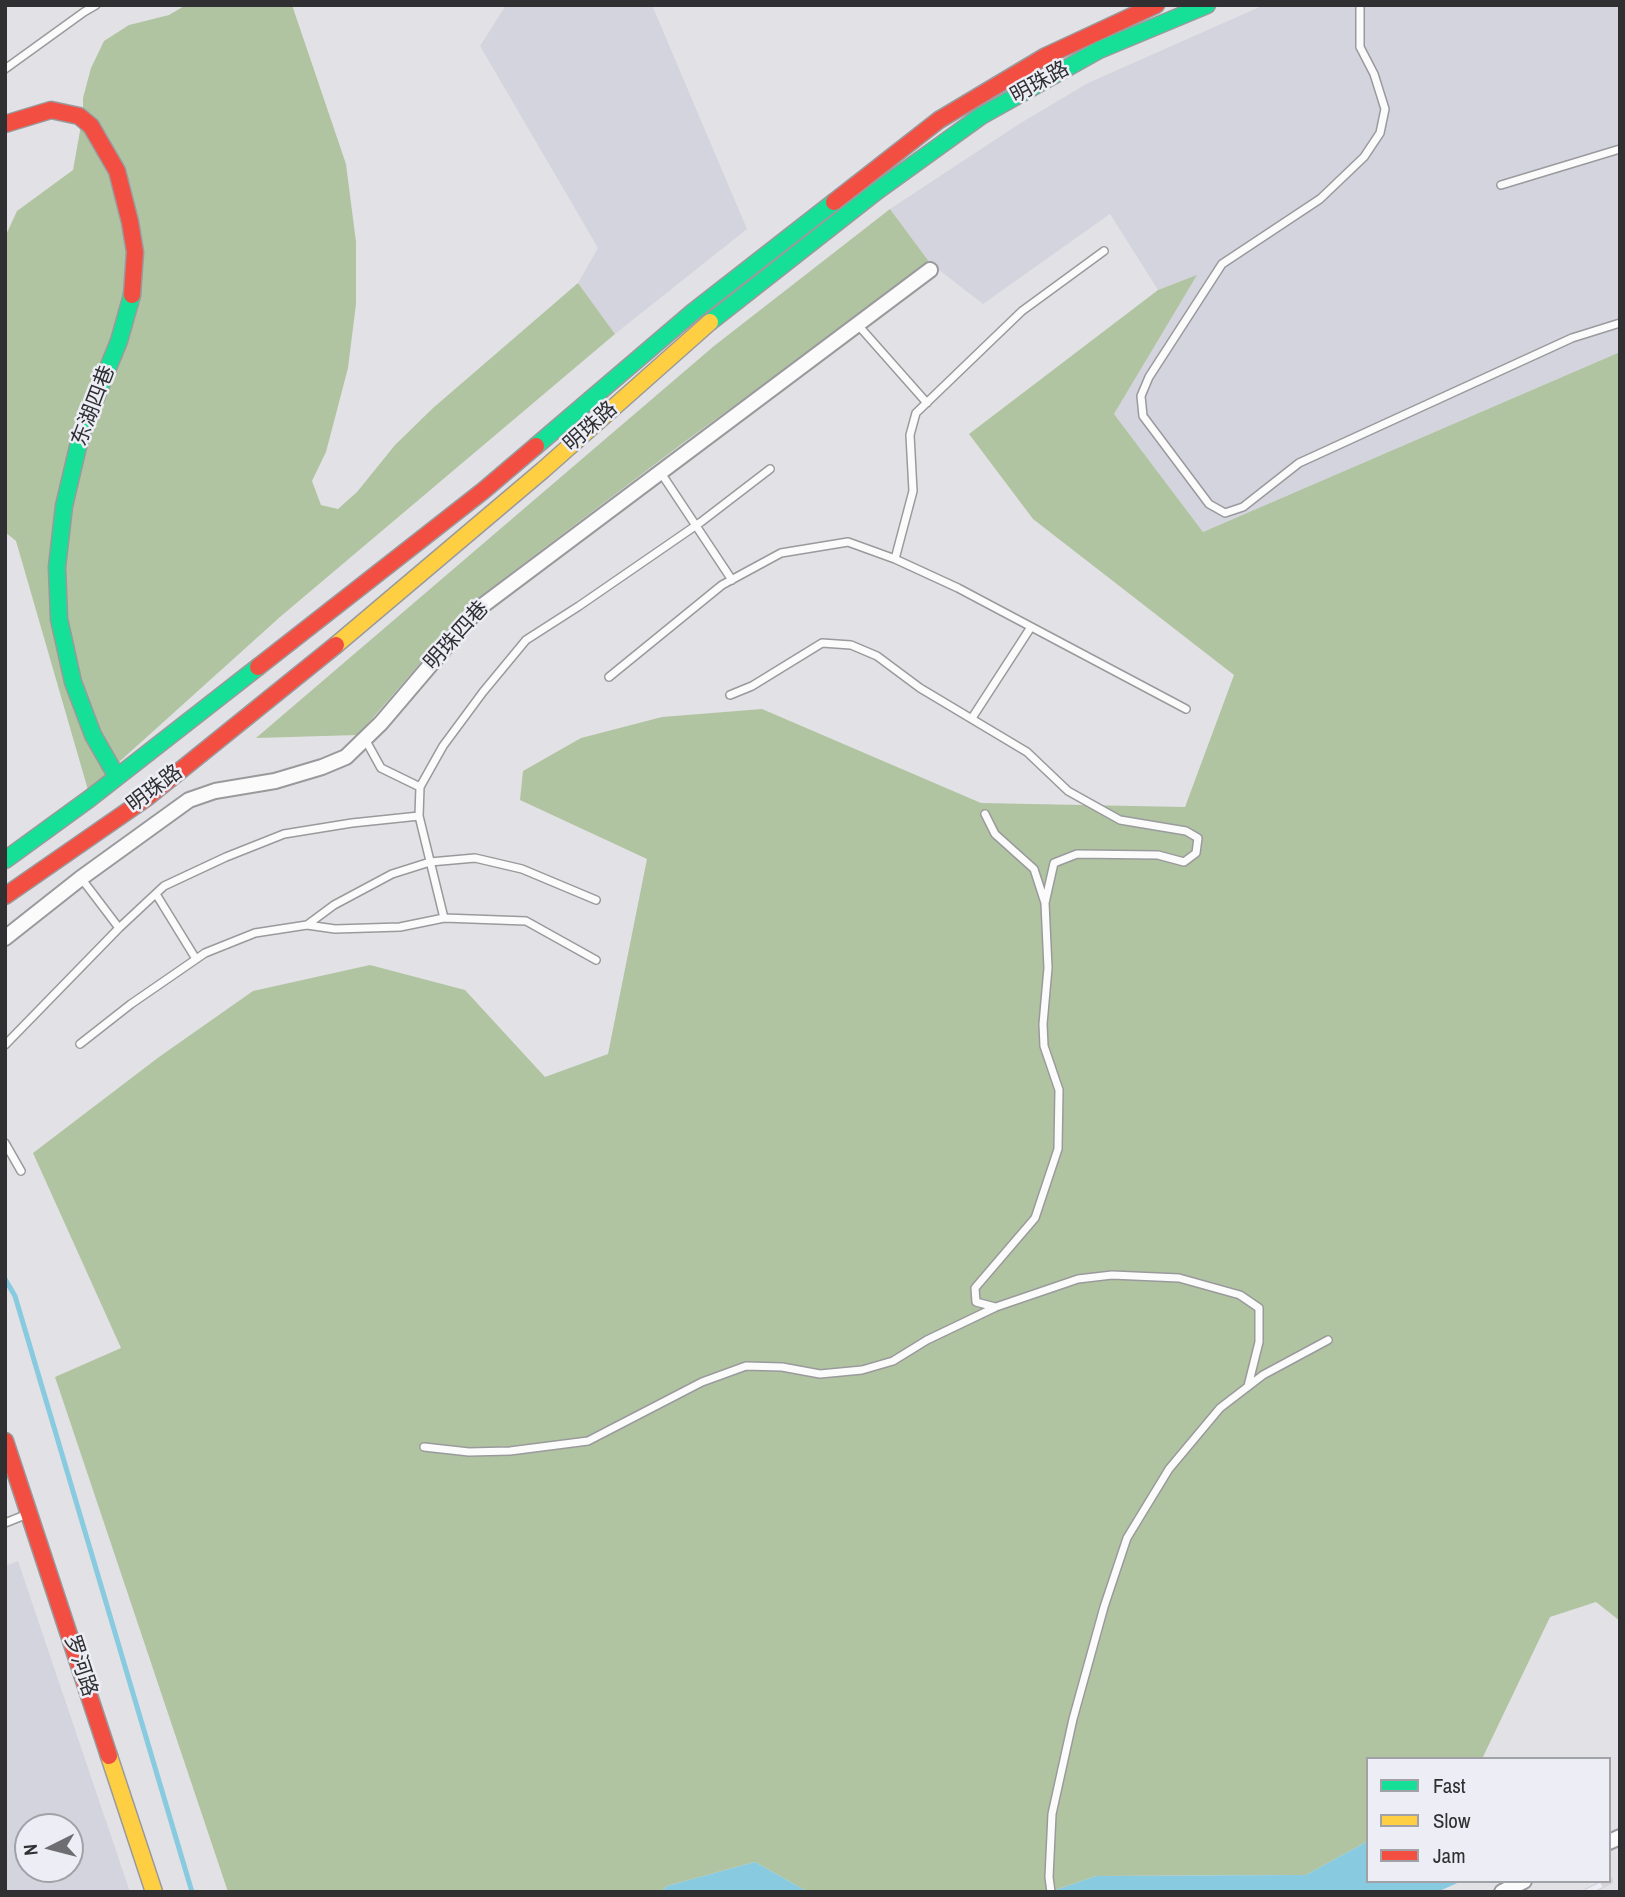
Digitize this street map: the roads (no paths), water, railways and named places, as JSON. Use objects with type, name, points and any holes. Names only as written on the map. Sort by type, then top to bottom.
[{"type":"main road","name":"明珠路","points":[[5,860],[117,777],[483,492],[693,312],[939,120],[1046,56],[1156,5]]},
{"type":"main road","name":"明珠路","points":[[5,896],[145,799],[298,677],[543,470],[719,314],[877,191],[981,116],[1099,50],[1207,5]]},
{"type":"main road","name":"东湖四巷","points":[[5,124],[51,110],[79,116],[91,126],[117,171],[130,222],[135,252],[133,290],[119,341],[81,434],[64,506],[57,567],[59,619],[73,682],[93,735],[117,777]]},
{"type":"main road","name":"罗河路","points":[[5,1441],[154,1892]]},
{"type":"street","name":"明珠四巷","points":[[5,938],[81,877],[190,800],[215,791],[275,781],[346,757],[381,723],[478,609],[930,270]]},
{"type":"street","points":[[1502,1892],[1520,1883]]},
{"type":"lane","points":[[5,69],[96,5]]},
{"type":"lane","points":[[1360,5],[1360,47],[1374,74],[1385,109],[1380,133],[1364,157],[1320,199],[1222,264],[1149,377],[1141,396],[1143,416],[1209,504],[1225,513],[1243,507],[1299,463],[1572,338],[1620,323]]},
{"type":"lane","points":[[1501,186],[1620,149]]},
{"type":"lane","points":[[895,559],[913,491],[910,435],[916,413],[1022,312],[1104,251]]},
{"type":"lane","points":[[858,324],[927,403]]},
{"type":"lane","points":[[444,918],[419,816],[420,787],[451,735],[483,691],[526,640],[696,526],[770,469]]},
{"type":"lane","points":[[660,472],[732,580]]},
{"type":"lane","points":[[609,677],[732,580],[781,553],[848,542],[895,559],[958,588],[1186,709]]},
{"type":"lane","points":[[972,718],[1031,627]]},
{"type":"lane","points":[[730,695],[752,687],[822,643],[850,645],[877,656],[920,688],[1027,752],[1069,791],[1119,820],[1186,831],[1198,838],[1195,853],[1184,862],[1158,855],[1077,854],[1055,863],[1045,903]]},
{"type":"lane","points":[[365,738],[381,768],[420,787]]},
{"type":"lane","points":[[985,814],[995,834],[1034,869],[1045,903],[1048,968],[1043,1024],[1044,1046],[1059,1090],[1058,1149],[1035,1218],[975,1288],[976,1302],[996,1307]]},
{"type":"lane","points":[[5,1045],[119,928],[164,886],[284,834],[419,816]]},
{"type":"lane","points":[[307,925],[334,905],[392,874],[430,862],[475,858],[522,869],[596,900]]},
{"type":"lane","points":[[81,877],[119,928]]},
{"type":"lane","points":[[156,894],[196,959]]},
{"type":"lane","points":[[80,1044],[131,1004],[205,953],[255,933],[307,925],[335,929],[400,927],[444,918],[526,920],[596,960]]},
{"type":"lane","points":[[5,1143],[21,1171]]},
{"type":"lane","points":[[424,1447],[469,1452],[510,1451],[588,1441],[702,1382],[746,1366],[782,1367],[820,1374],[862,1370],[893,1361],[927,1340],[996,1307],[1078,1279],[1112,1275],[1179,1278],[1240,1294],[1259,1308],[1259,1342],[1248,1386]]},
{"type":"lane","points":[[1051,1892],[1049,1877],[1052,1814],[1073,1719],[1104,1607],[1127,1538],[1169,1469],[1220,1408],[1263,1375],[1328,1340]]},
{"type":"lane","points":[[5,1524],[29,1513]]},
{"type":"water","points":[[1366,1842],[1366,1883],[1457,1883],[1437,1892],[1050,1892],[1096,1876],[1306,1875]]},
{"type":"water","points":[[755,1862],[808,1892],[661,1892],[667,1886]]},
{"type":"waterway","points":[[5,1279],[15,1296],[192,1892]]},
{"type":"railway","points":[[1587,1892],[1605,1883]]}]
